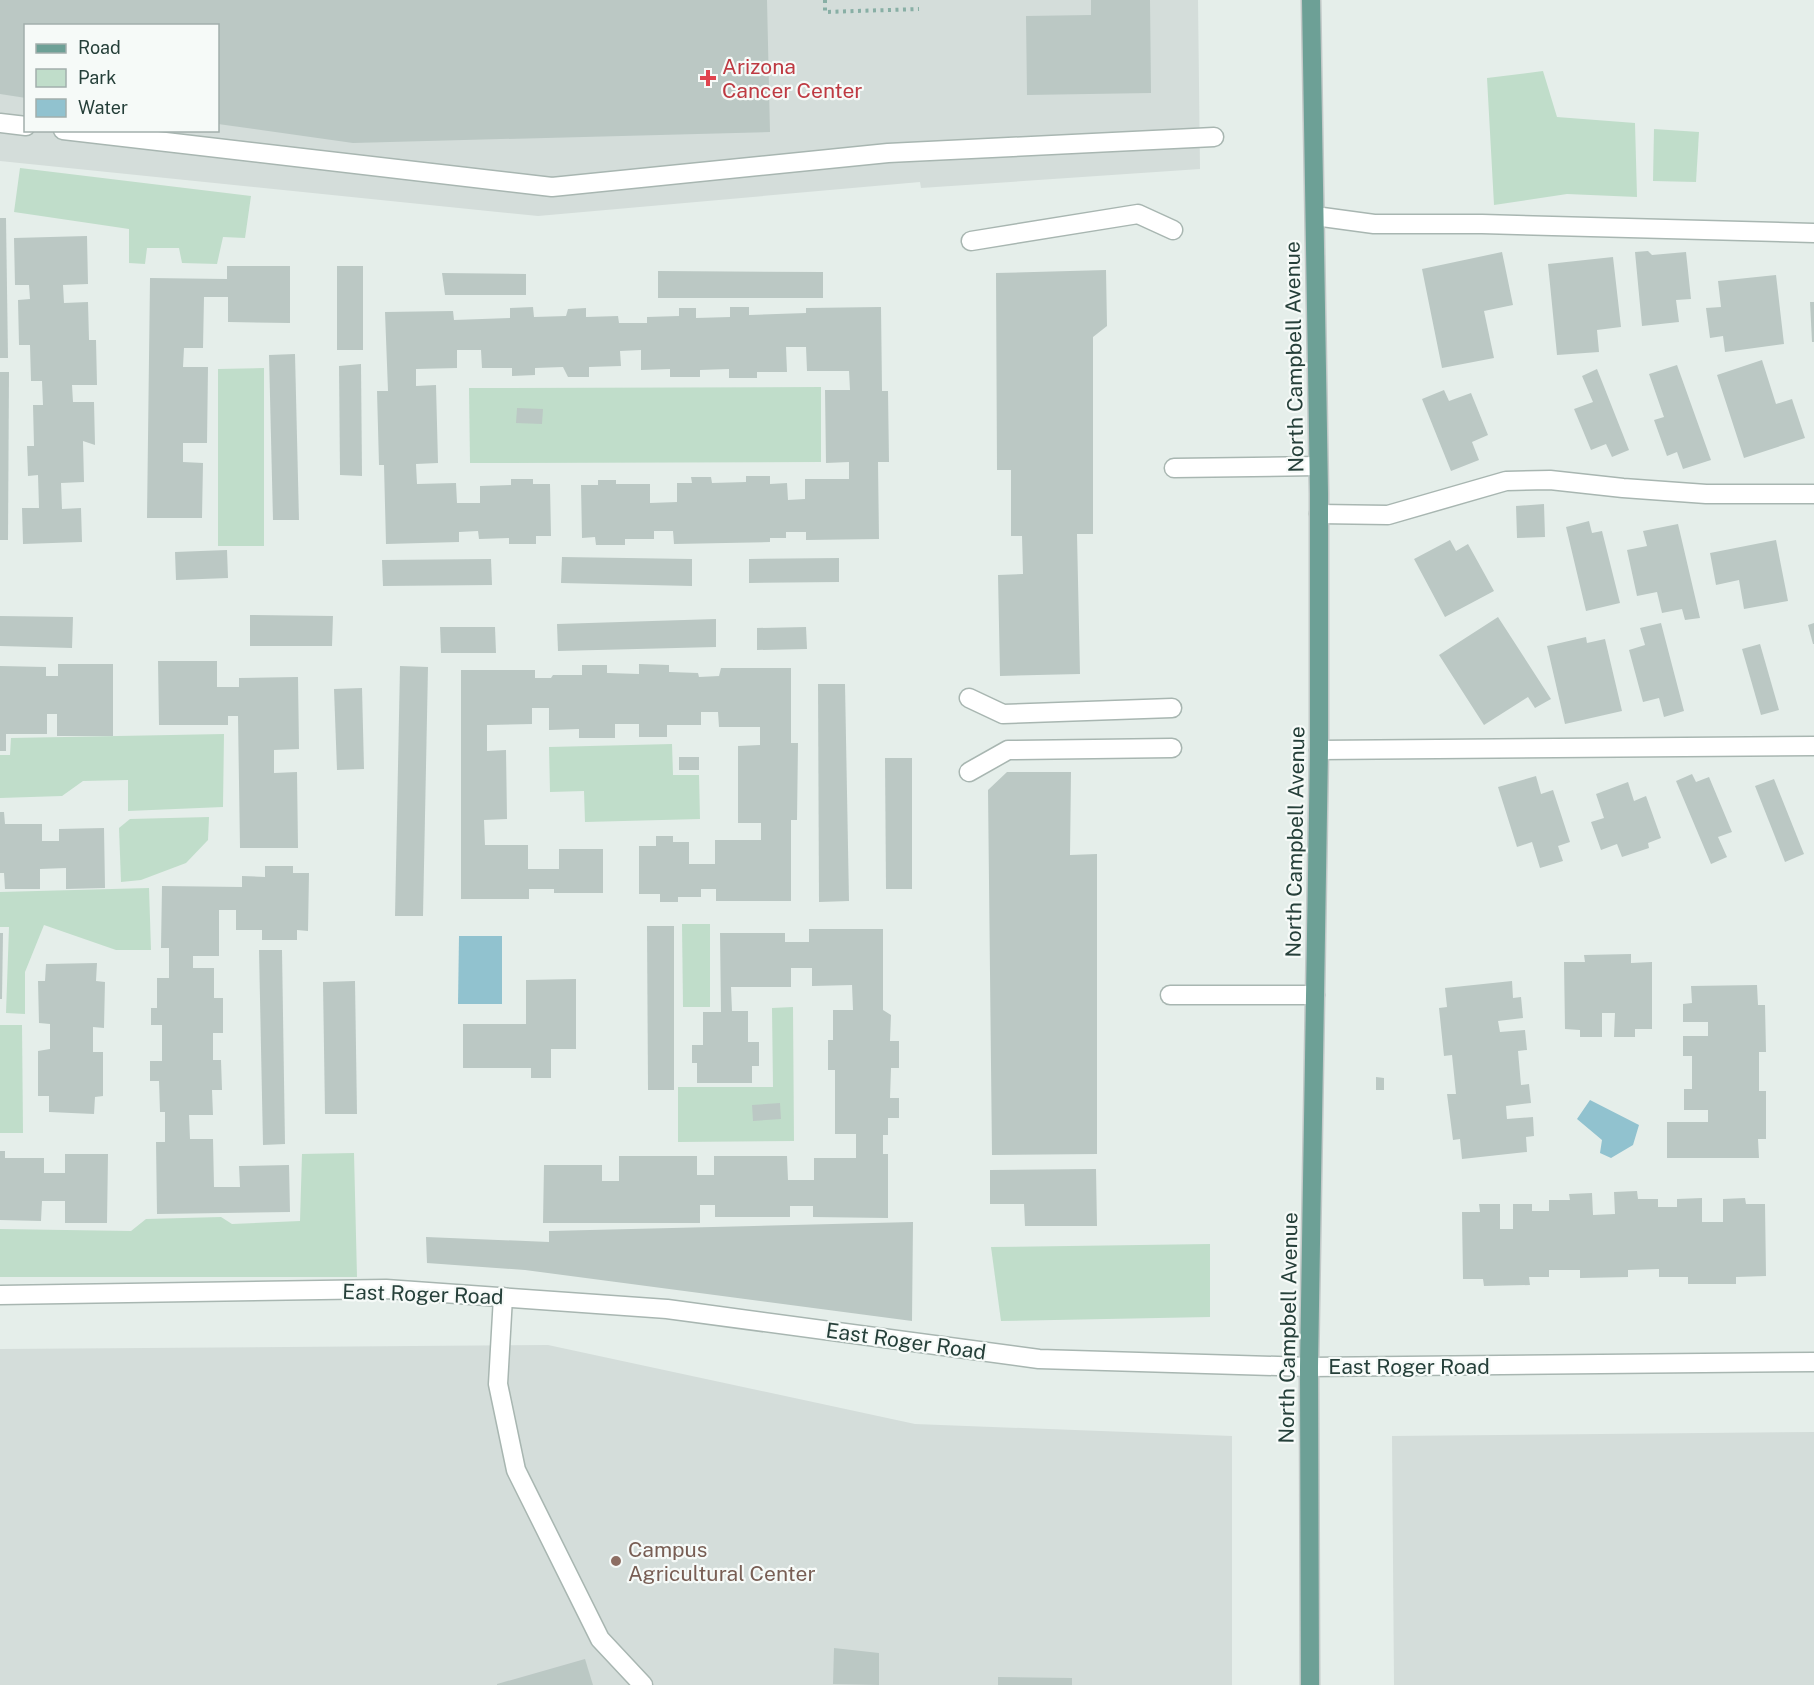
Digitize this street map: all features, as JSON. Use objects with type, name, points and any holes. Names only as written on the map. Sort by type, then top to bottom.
[{"type":"main road","name":"North Campbell Avenue","points":[[1310,1685],[1309,1367],[1319,750],[1319,514],[1311,0]]},
{"type":"street","points":[[0,123],[24,126]]},
{"type":"street","points":[[80,132],[552,187],[888,153],[1214,137]]},
{"type":"street","points":[[971,241],[1138,214],[1173,230]]},
{"type":"street","points":[[1315,216],[1374,224],[1482,224],[1814,233]]},
{"type":"street","points":[[1174,468],[1318,466]]},
{"type":"street","points":[[1319,514],[1388,514],[1506,481],[1550,480],[1706,494],[1814,494]]},
{"type":"street","points":[[969,698],[1003,714],[1172,708]]},
{"type":"street","points":[[1319,750],[1814,746]]},
{"type":"street","points":[[969,772],[1008,750],[1172,748]]},
{"type":"street","points":[[1170,995],[1315,995]]},
{"type":"street","name":"East Roger Road","points":[[0,1295],[386,1289],[667,1308],[1039,1359],[1309,1367],[1814,1362]]},
{"type":"street","points":[[503,1297],[498,1384],[516,1470],[600,1639],[643,1685]]},
{"type":"path","points":[[825,0],[825,12],[919,9]]},
{"type":"shaded area","name":"Arizona Cancer Center","points":[[0,0],[1198,0],[1200,169],[921,188],[920,182],[538,216],[0,161]]},
{"type":"shaded area","name":"Campus Agricultural Center","points":[[548,1345],[915,1424],[1232,1436],[1232,1685],[0,1685],[0,1349]]},
{"type":"shaded area","points":[[1814,1432],[1814,1685],[1394,1685],[1392,1436]]},
{"type":"green space","points":[[1543,71],[1557,117],[1635,123],[1637,197],[1567,194],[1494,205],[1487,78]]},
{"type":"green space","points":[[1654,129],[1699,132],[1696,182],[1653,181]]},
{"type":"green space","points":[[20,168],[251,196],[245,238],[223,237],[217,264],[182,263],[179,248],[147,248],[145,264],[129,263],[129,229],[14,212]]},
{"type":"green space","points":[[264,368],[264,546],[218,546],[218,369]]},
{"type":"green space","points":[[821,387],[821,462],[470,463],[469,388]]},
{"type":"green space","points":[[224,734],[223,807],[128,811],[128,780],[83,781],[62,796],[0,798],[0,755],[10,755],[11,738]]},
{"type":"green space","points":[[672,744],[673,775],[699,775],[700,819],[585,822],[584,791],[550,792],[549,747]]},
{"type":"green space","points":[[209,817],[208,840],[186,863],[141,880],[121,882],[119,828],[130,819]]},
{"type":"green space","points":[[149,888],[151,950],[116,950],[44,925],[25,972],[25,1014],[6,1013],[9,927],[0,927],[0,892]]},
{"type":"green space","points":[[682,924],[710,924],[710,1007],[683,1007]]},
{"type":"green space","points":[[793,1007],[794,1141],[678,1142],[678,1087],[773,1087],[772,1008]]},
{"type":"green space","points":[[0,1025],[22,1025],[23,1133],[0,1133]]},
{"type":"green space","points":[[354,1153],[357,1277],[0,1277],[0,1229],[131,1231],[146,1219],[221,1217],[232,1224],[300,1221],[302,1154]]},
{"type":"green space","points":[[1210,1244],[1210,1317],[1001,1321],[991,1247]]},
{"type":"water","points":[[459,936],[502,936],[502,1004],[458,1004]]},
{"type":"water","points":[[1590,1100],[1639,1125],[1633,1145],[1611,1158],[1600,1153],[1602,1140],[1577,1119]]},
{"type":"building","points":[[0,0],[767,0],[770,132],[353,143],[219,124],[219,24],[24,24],[24,98],[0,94]]},
{"type":"building","points":[[1091,0],[1150,0],[1151,93],[1027,95],[1026,16],[1091,15]]},
{"type":"building","points":[[0,218],[6,218],[8,358],[0,358]]},
{"type":"building","points":[[87,236],[88,284],[63,285],[64,303],[88,302],[89,340],[96,340],[97,385],[72,385],[73,402],[94,402],[95,445],[83,441],[84,482],[61,483],[62,509],[81,508],[82,542],[23,544],[22,508],[39,508],[38,475],[28,476],[27,446],[34,446],[33,405],[43,405],[42,381],[31,381],[30,345],[19,345],[18,300],[30,299],[29,285],[15,285],[14,238]]},
{"type":"building","points":[[1648,251],[1652,255],[1686,252],[1691,299],[1676,300],[1679,322],[1642,326],[1635,252]]},
{"type":"building","points":[[1502,252],[1513,305],[1484,311],[1494,358],[1442,368],[1422,269]]},
{"type":"building","points":[[1613,257],[1621,327],[1597,330],[1599,352],[1557,355],[1548,264]]},
{"type":"building","points":[[227,266],[290,266],[290,323],[228,322],[228,297],[204,297],[203,348],[184,348],[183,367],[208,367],[207,443],[183,443],[183,462],[203,463],[202,518],[147,518],[150,278],[227,279]]},
{"type":"building","points":[[337,266],[363,266],[363,350],[337,350]]},
{"type":"building","points":[[1106,270],[1107,326],[1093,337],[1093,534],[1077,534],[1080,674],[1000,676],[998,575],[1023,574],[1022,536],[1011,536],[1011,470],[997,470],[996,273]]},
{"type":"building","points":[[658,271],[823,272],[823,298],[658,298]]},
{"type":"building","points":[[442,273],[526,274],[526,295],[445,295]]},
{"type":"building","points":[[1776,275],[1784,344],[1725,352],[1723,336],[1710,338],[1706,308],[1721,307],[1718,281]]},
{"type":"building","points":[[1810,302],[1814,302],[1814,342],[1812,342]]},
{"type":"building","points":[[533,307],[534,317],[566,316],[568,309],[586,308],[586,317],[618,316],[619,323],[647,323],[647,317],[679,316],[679,308],[696,308],[696,318],[730,317],[730,307],[749,307],[749,315],[806,313],[806,308],[881,307],[882,391],[888,391],[889,462],[878,462],[879,539],[806,540],[806,532],[786,532],[786,538],[770,538],[770,542],[674,544],[673,531],[654,531],[654,539],[625,539],[625,545],[596,545],[595,537],[582,538],[581,485],[598,485],[598,480],[616,480],[616,484],[650,484],[650,503],[677,502],[677,483],[692,483],[691,477],[711,477],[712,483],[746,482],[746,476],[770,476],[770,484],[787,483],[788,500],[805,499],[805,479],[849,479],[849,462],[826,463],[825,390],[850,390],[849,371],[807,371],[806,347],[786,347],[787,372],[757,372],[757,378],[729,378],[729,369],[700,370],[700,377],[670,377],[670,369],[641,370],[641,350],[620,351],[621,366],[589,367],[589,377],[568,377],[563,367],[535,368],[535,375],[512,376],[512,368],[482,368],[481,350],[457,350],[457,368],[416,369],[416,386],[436,385],[438,463],[416,464],[417,484],[456,483],[457,503],[480,503],[480,486],[511,485],[511,479],[533,479],[533,484],[550,484],[551,536],[536,536],[536,544],[509,544],[509,538],[479,539],[478,531],[459,532],[459,542],[386,544],[384,465],[379,465],[377,391],[388,391],[385,312],[453,311],[454,320],[510,318],[510,308]]},
{"type":"building","points":[[295,354],[299,520],[273,520],[269,355]]},
{"type":"building","points":[[1762,360],[1776,404],[1792,399],[1805,438],[1744,458],[1717,375]]},
{"type":"building","points":[[361,364],[362,476],[340,475],[339,366]]},
{"type":"building","points":[[1677,365],[1711,460],[1683,469],[1677,452],[1667,456],[1654,420],[1664,417],[1649,374]]},
{"type":"building","points":[[1597,369],[1629,450],[1612,457],[1606,444],[1591,450],[1574,409],[1593,402],[1582,376]]},
{"type":"building","points":[[0,372],[9,372],[8,540],[0,540]]},
{"type":"building","points":[[1444,390],[1449,401],[1471,393],[1488,435],[1472,442],[1479,460],[1451,471],[1422,399]]},
{"type":"building","points":[[517,408],[543,409],[542,424],[516,423]]},
{"type":"building","points":[[1544,504],[1545,537],[1517,538],[1516,506]]},
{"type":"building","points":[[1589,521],[1592,533],[1602,531],[1620,603],[1586,611],[1566,527]]},
{"type":"building","points":[[1678,524],[1700,618],[1685,620],[1682,609],[1662,613],[1657,592],[1637,596],[1627,550],[1647,546],[1643,531]]},
{"type":"building","points":[[1450,540],[1456,551],[1468,544],[1494,591],[1445,617],[1414,559]]},
{"type":"building","points":[[1776,540],[1788,601],[1744,609],[1739,580],[1716,585],[1710,553]]},
{"type":"building","points":[[227,550],[228,578],[176,580],[175,552]]},
{"type":"building","points":[[562,557],[692,559],[692,586],[561,583]]},
{"type":"building","points":[[839,558],[839,582],[749,583],[749,559]]},
{"type":"building","points":[[491,559],[492,585],[383,586],[382,560]]},
{"type":"building","points":[[250,615],[333,616],[332,646],[250,646]]},
{"type":"building","points":[[0,616],[73,617],[72,648],[0,646]]},
{"type":"building","points":[[1498,617],[1551,699],[1535,708],[1528,697],[1484,725],[1439,655]]},
{"type":"building","points":[[716,619],[716,647],[558,651],[557,624]]},
{"type":"building","points":[[1661,623],[1684,711],[1664,717],[1659,698],[1643,702],[1629,650],[1645,645],[1640,628]]},
{"type":"building","points":[[1814,623],[1814,644],[1813,644],[1808,625]]},
{"type":"building","points":[[440,627],[495,627],[496,653],[441,653]]},
{"type":"building","points":[[806,627],[807,649],[757,650],[757,628]]},
{"type":"building","points":[[1586,637],[1587,643],[1605,639],[1622,711],[1565,724],[1547,646]]},
{"type":"building","points":[[1760,644],[1779,710],[1761,715],[1742,649]]},
{"type":"building","points":[[158,661],[217,661],[217,687],[239,687],[239,678],[298,677],[299,749],[274,750],[274,773],[297,772],[298,848],[240,848],[238,716],[228,716],[228,725],[159,725]]},
{"type":"building","points":[[58,664],[113,664],[113,736],[57,736],[57,714],[47,714],[47,734],[6,734],[6,751],[0,751],[0,666],[46,667],[46,676],[58,676]]},
{"type":"building","points":[[639,664],[669,665],[669,672],[698,673],[699,677],[719,676],[721,668],[791,668],[791,743],[798,743],[797,820],[791,820],[791,901],[716,901],[716,889],[701,889],[701,897],[678,897],[678,902],[660,902],[660,894],[639,894],[639,846],[656,846],[656,836],[673,836],[673,842],[689,842],[689,864],[715,864],[715,840],[761,840],[761,823],[738,823],[738,746],[760,745],[760,727],[719,727],[718,712],[701,712],[701,725],[667,725],[667,737],[639,737],[639,724],[615,724],[615,738],[579,738],[579,729],[549,730],[549,708],[532,708],[532,724],[487,725],[487,751],[506,750],[507,819],[484,820],[485,845],[528,845],[528,869],[559,869],[559,849],[603,849],[603,893],[554,893],[554,889],[529,889],[529,899],[461,899],[461,670],[535,670],[535,678],[551,678],[553,675],[582,675],[582,665],[607,665],[607,673],[639,674]]},
{"type":"building","points":[[400,666],[428,667],[423,916],[395,916]]},
{"type":"building","points":[[818,684],[845,684],[849,901],[819,902]]},
{"type":"building","points":[[362,688],[364,769],[337,770],[334,689]]},
{"type":"building","points":[[679,757],[699,757],[699,770],[679,770]]},
{"type":"building","points":[[885,758],[912,758],[912,889],[886,889]]},
{"type":"building","points":[[1007,772],[1071,772],[1070,855],[1097,854],[1097,1154],[992,1155],[988,790]]},
{"type":"building","points":[[1692,774],[1696,782],[1709,777],[1732,832],[1718,837],[1727,857],[1711,864],[1676,781]]},
{"type":"building","points":[[1536,776],[1541,794],[1553,790],[1570,842],[1558,846],[1563,861],[1540,868],[1532,842],[1517,847],[1498,787]]},
{"type":"building","points":[[1774,779],[1804,854],[1785,862],[1755,786]]},
{"type":"building","points":[[1628,782],[1634,801],[1646,796],[1661,838],[1648,843],[1649,848],[1622,857],[1617,844],[1601,850],[1591,822],[1604,818],[1596,794]]},
{"type":"building","points":[[0,812],[4,812],[5,824],[42,824],[42,841],[59,841],[59,829],[104,828],[105,888],[66,889],[66,868],[40,869],[40,889],[5,889],[4,873],[0,873]]},
{"type":"building","points":[[265,866],[293,866],[293,873],[309,873],[308,931],[297,930],[297,940],[262,940],[262,930],[236,930],[236,910],[219,910],[219,956],[193,956],[193,968],[214,968],[214,998],[223,998],[223,1033],[213,1033],[213,1060],[221,1060],[222,1090],[212,1090],[213,1115],[189,1115],[190,1139],[213,1139],[214,1187],[240,1187],[239,1166],[289,1165],[290,1212],[157,1214],[156,1142],[165,1142],[165,1112],[160,1112],[159,1081],[150,1081],[150,1061],[162,1061],[162,1025],[151,1025],[151,1008],[157,1008],[157,978],[169,978],[169,948],[161,948],[162,886],[242,887],[242,876],[265,877]]},
{"type":"building","points":[[647,926],[674,926],[674,1090],[648,1090]]},
{"type":"building","points":[[809,929],[883,929],[883,1010],[891,1015],[890,1041],[899,1041],[899,1068],[891,1068],[890,1098],[899,1098],[899,1118],[888,1118],[888,1135],[883,1135],[883,1154],[888,1154],[888,1218],[813,1217],[813,1206],[790,1206],[790,1217],[715,1217],[715,1205],[700,1205],[700,1223],[543,1223],[544,1165],[602,1165],[602,1181],[619,1181],[619,1156],[697,1156],[697,1175],[714,1175],[714,1156],[787,1156],[788,1180],[814,1180],[814,1158],[856,1158],[856,1134],[835,1134],[835,1070],[828,1070],[828,1040],[833,1040],[833,1010],[853,1010],[852,985],[812,986],[812,968],[791,968],[791,987],[731,987],[732,1011],[748,1011],[748,1042],[759,1042],[759,1066],[752,1066],[752,1083],[697,1083],[697,1063],[692,1063],[692,1045],[703,1045],[703,1012],[721,1012],[720,933],[785,933],[785,942],[809,942]]},
{"type":"building","points":[[0,933],[3,933],[2,999],[0,999]]},
{"type":"building","points":[[259,950],[282,950],[285,1144],[263,1145]]},
{"type":"building","points":[[1631,954],[1631,963],[1652,962],[1652,1029],[1635,1029],[1635,1037],[1614,1037],[1615,1013],[1602,1013],[1602,1037],[1580,1037],[1580,1030],[1565,1029],[1564,962],[1585,962],[1584,955]]},
{"type":"building","points":[[97,963],[96,981],[105,982],[104,1028],[93,1027],[93,1052],[103,1052],[103,1096],[95,1097],[94,1114],[49,1112],[49,1096],[38,1096],[38,1051],[50,1049],[50,1024],[39,1023],[38,981],[45,981],[46,964]]},
{"type":"building","points":[[576,979],[576,1049],[551,1049],[551,1078],[531,1078],[531,1068],[463,1068],[463,1024],[526,1024],[526,980]]},
{"type":"building","points":[[355,981],[357,1114],[325,1114],[323,982]]},
{"type":"building","points":[[1512,981],[1513,998],[1521,997],[1523,1018],[1498,1021],[1500,1032],[1525,1030],[1527,1050],[1518,1051],[1521,1085],[1529,1084],[1531,1103],[1506,1106],[1507,1119],[1533,1117],[1534,1136],[1526,1137],[1527,1152],[1462,1159],[1460,1139],[1453,1140],[1447,1094],[1456,1094],[1452,1055],[1444,1056],[1439,1008],[1447,1007],[1445,988]]},
{"type":"building","points":[[1757,985],[1758,1005],[1765,1005],[1766,1052],[1759,1052],[1759,1091],[1766,1091],[1766,1139],[1758,1139],[1759,1158],[1667,1158],[1667,1122],[1708,1122],[1708,1110],[1684,1110],[1684,1089],[1692,1089],[1692,1056],[1683,1056],[1683,1036],[1708,1036],[1708,1022],[1683,1022],[1683,1004],[1692,1003],[1691,986]]},
{"type":"building","points":[[1376,1077],[1384,1078],[1384,1090],[1376,1090]]},
{"type":"building","points":[[780,1103],[781,1119],[753,1121],[752,1105]]},
{"type":"building","points":[[0,1151],[5,1151],[5,1158],[44,1158],[44,1173],[65,1173],[65,1154],[108,1154],[107,1223],[65,1223],[65,1201],[42,1201],[41,1221],[0,1220]]},
{"type":"building","points":[[1096,1169],[1097,1226],[1025,1226],[1024,1204],[990,1204],[990,1170]]},
{"type":"building","points":[[1637,1191],[1638,1199],[1658,1199],[1658,1207],[1677,1207],[1677,1199],[1702,1198],[1702,1222],[1723,1222],[1723,1199],[1745,1198],[1746,1204],[1765,1204],[1766,1276],[1736,1277],[1736,1284],[1688,1284],[1688,1277],[1659,1277],[1659,1269],[1628,1270],[1628,1277],[1580,1278],[1580,1270],[1549,1270],[1549,1277],[1529,1277],[1530,1285],[1484,1286],[1483,1279],[1463,1279],[1462,1212],[1480,1212],[1479,1204],[1500,1204],[1500,1229],[1513,1229],[1513,1204],[1532,1204],[1532,1211],[1549,1211],[1549,1200],[1570,1200],[1569,1194],[1592,1193],[1593,1215],[1615,1214],[1614,1192]]},
{"type":"building","points":[[913,1222],[912,1321],[525,1270],[427,1263],[426,1237],[549,1242],[549,1231]]},
{"type":"building","points":[[834,1648],[879,1653],[879,1685],[833,1684]]},
{"type":"building","points":[[585,1659],[593,1685],[497,1685],[497,1684]]},
{"type":"building","points":[[998,1677],[1072,1678],[1072,1685],[998,1685]]},
{"type":"place","name":"Arizona Cancer Center","points":[[708,78]]},
{"type":"place","name":"Campus Agricultural Center","points":[[616,1561]]}]
